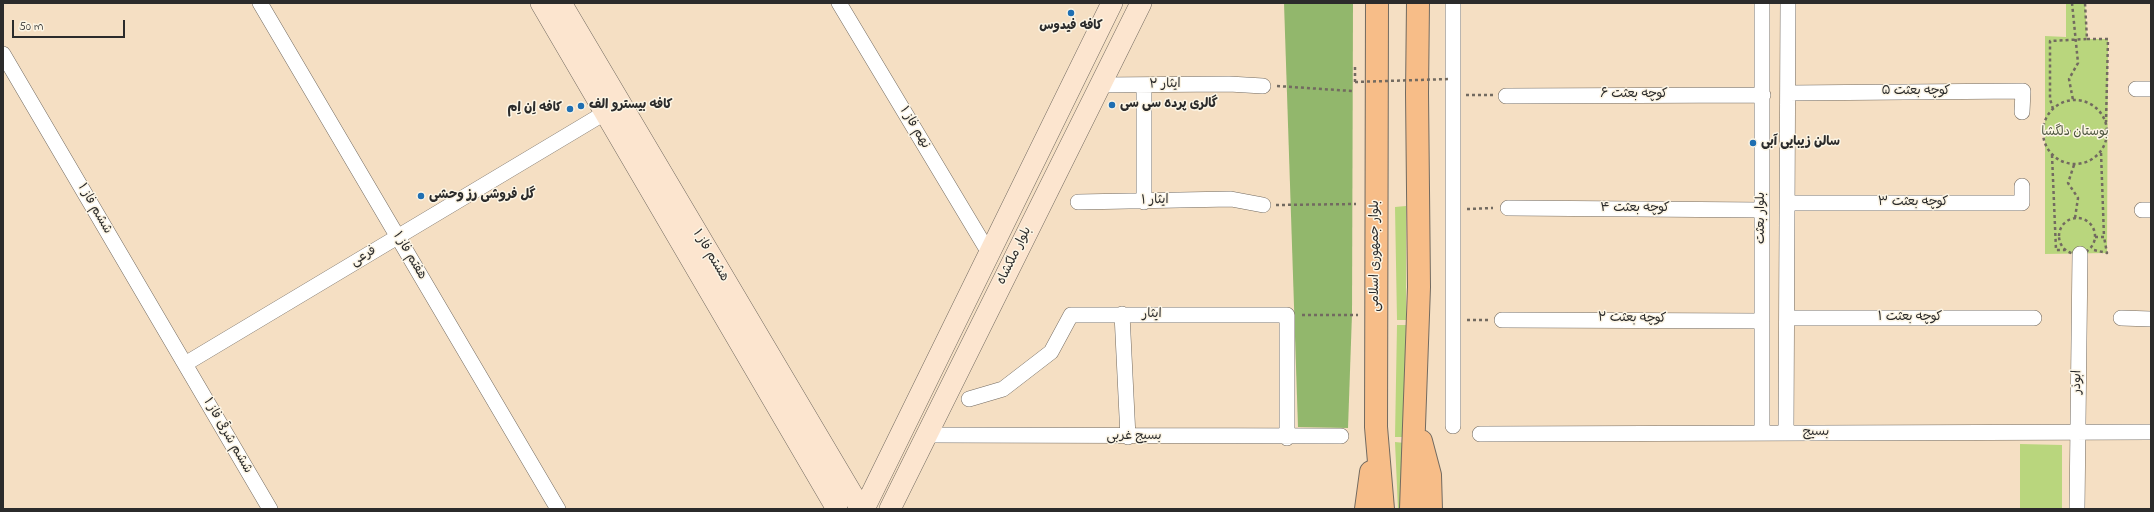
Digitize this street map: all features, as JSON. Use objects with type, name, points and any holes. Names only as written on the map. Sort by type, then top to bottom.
[{"type":"main road","name":"هشتم فاز ۱","points":[[541,3],[613,109],[861,509]]},
{"type":"main road","name":"هشتم فاز ۱","points":[[561,3],[613,109],[837,509]]},
{"type":"main road","name":"بلوار ملکشاه","points":[[864,509],[1112,3]]},
{"type":"main road","name":"بلوار ملکشاه","points":[[890,509],[1141,3]]},
{"type":"main road","name":"بلوار جمهوری اسلامی","points":[[1377,3],[1376,428],[1383,509]]},
{"type":"main road","points":[[1411,509],[1419,287],[1417,93],[1418,3]]},
{"type":"main road","points":[[1415,416],[1430,475],[1431,509]]},
{"type":"main road","points":[[1366,509],[1376,428]]},
{"type":"street","name":"هفتم فاز ۱","points":[[260,3],[558,509]]},
{"type":"street","name":"نهم فاز ۱","points":[[839,3],[989,253]]},
{"type":"street","points":[[1453,3],[1453,95],[1450,111],[1453,209],[1453,426]]},
{"type":"street","name":"بلوار بعثت","points":[[1762,3],[1762,433]]},
{"type":"street","name":"بلوار بعثت","points":[[1786,433],[1788,3]]},
{"type":"street","points":[[1762,32],[1788,31]]},
{"type":"street","name":"ششم فاز ۱","points":[[3,54],[185,364]]},
{"type":"street","name":"ایثار ۲","points":[[1100,85],[1230,84],[1263,86]]},
{"type":"street","points":[[1144,85],[1144,202]]},
{"type":"street","points":[[2136,89],[2151,89]]},
{"type":"street","name":"کوچه بعثت ۵","points":[[1788,93],[2023,91],[2022,112]]},
{"type":"street","name":"کوچه بعثت ۶","points":[[1506,96],[1763,95]]},
{"type":"street","name":"فرعی","points":[[185,364],[613,109]]},
{"type":"street","points":[[1762,151],[1788,151]]},
{"type":"street","name":"کوچه بعثت ۳","points":[[1788,203],[2022,203],[2022,186]]},
{"type":"street","name":"ایثار ۱","points":[[1078,202],[1144,202],[1231,199],[1263,205]]},
{"type":"street","name":"کوچه بعثت ۴","points":[[1508,208],[1762,210]]},
{"type":"street","name":"ابوذر","points":[[2077,509],[2078,432],[2085,252]]},
{"type":"street","points":[[1762,261],[1787,261]]},
{"type":"street","points":[[1122,314],[1128,437]]},
{"type":"street","name":"ایثار","points":[[969,399],[1003,389],[1051,352],[1071,315],[1287,315]]},
{"type":"street","points":[[1287,315],[1287,438]]},
{"type":"street","name":"کوچه بعثت ۱","points":[[1787,318],[2034,318]]},
{"type":"street","points":[[2121,318],[2151,319]]},
{"type":"street","name":"کوچه بعثت ۲","points":[[1502,320],[1762,321]]},
{"type":"street","name":"ششم شرقی فاز ۱","points":[[185,364],[270,509]]},
{"type":"street","name":"بسیج","points":[[1480,434],[2151,432]]},
{"type":"street","name":"بسیج غربی","points":[[927,435],[1287,438],[1341,436]]},
{"type":"path","points":[[2072,3],[2078,63],[2069,79],[2073,100]]},
{"type":"path","points":[[2085,3],[2087,40]]},
{"type":"path","points":[[2054,109],[2050,99],[2050,41],[2108,39],[2107,131],[2106,143],[2101,152],[2086,162],[2074,164],[2060,160],[2052,154],[2046,146],[2044,132],[2049,114],[2065,102],[2073,100],[2084,101],[2094,106],[2101,113],[2106,123]]},
{"type":"path","points":[[1355,67],[1354,82],[1449,79]]},
{"type":"path","points":[[1263,86],[1352,91]]},
{"type":"path","points":[[1453,95],[1506,96]]},
{"type":"path","points":[[2044,132],[2107,131]]},
{"type":"path","points":[[2085,252],[2095,237],[2093,227],[2090,223],[2085,220],[2075,218],[2062,226],[2059,231],[2059,241],[2069,253],[2085,252],[2106,254],[2101,152]]},
{"type":"path","points":[[2052,154],[2054,241],[2056,250],[2065,250]]},
{"type":"path","points":[[2074,164],[2068,182],[2078,198],[2075,218]]},
{"type":"path","points":[[1263,205],[1356,204]]},
{"type":"path","points":[[1453,209],[1508,208]]},
{"type":"path","points":[[2095,237],[2104,237]]},
{"type":"path","points":[[2054,241],[2059,241]]},
{"type":"path","points":[[1287,315],[1358,315]]},
{"type":"path","points":[[1453,320],[1502,320]]},
{"type":"green space","points":[[1284,3],[1353,3],[1352,314],[1348,428],[1298,427]]},
{"type":"green space","name":"بوستان دلگشا","points":[[2066,3],[2085,3],[2087,39],[2108,39],[2107,253],[2045,254],[2045,36],[2066,37]]},
{"type":"green space","points":[[1406,206],[1406,320],[1397,320],[1395,207]]},
{"type":"green space","points":[[1397,325],[1406,325],[1404,437],[1395,437]]},
{"type":"green space","points":[[1395,442],[1405,443],[1403,509],[1398,509]]},
{"type":"green space","points":[[2020,444],[2062,445],[2062,509],[2020,509]]},
{"type":"place","name":"كافه فيدوس","points":[[1071,13]]},
{"type":"place","name":"گالری پرده سی سی","points":[[1112,105]]},
{"type":"place","name":"کافه بیسترو الف","points":[[581,106]]},
{"type":"place","name":"کافه اِن اِم","points":[[570,109]]},
{"type":"place","name":"سالن زیبایی آبی","points":[[1753,143]]},
{"type":"place","name":"گل فروشی رز وحشی","points":[[421,196]]}]
